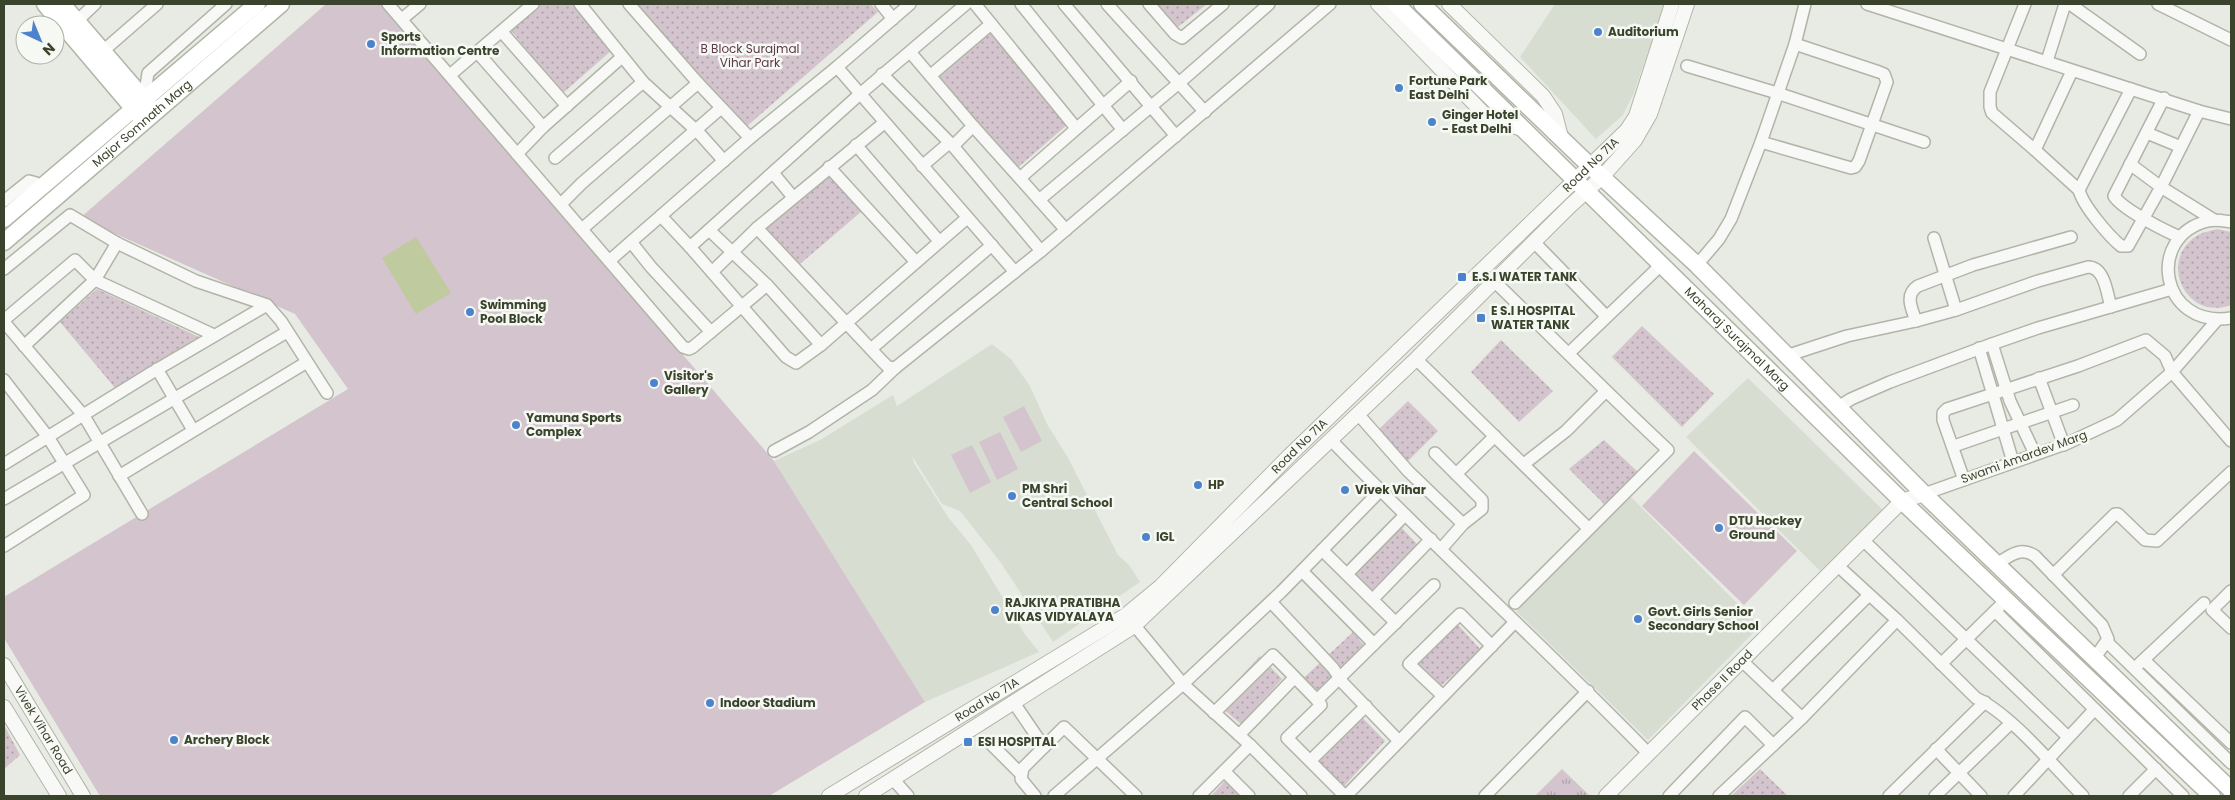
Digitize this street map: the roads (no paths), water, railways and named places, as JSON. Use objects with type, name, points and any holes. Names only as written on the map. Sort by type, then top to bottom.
[{"type":"main road","points":[[45,4],[144,110]]},
{"type":"main road","points":[[62,4],[103,51],[144,110]]},
{"type":"main road","name":"Major Somnath Marg","points":[[4,242],[257,4]]},
{"type":"main road","name":"Major Somnath Marg","points":[[4,220],[40,188],[281,4]]},
{"type":"main road","name":"Maharaj Surajmal Marg","points":[[1396,4],[1902,501],[2000,606],[2079,670],[2212,796]]},
{"type":"main road","points":[[1422,4],[1696,265],[1924,494],[2231,790]]},
{"type":"street","points":[[77,21],[95,4]]},
{"type":"street","points":[[103,51],[157,4]]},
{"type":"street","points":[[144,110],[148,73],[226,4]]},
{"type":"street","points":[[388,4],[683,347],[689,349],[693,347],[767,286]]},
{"type":"street","points":[[402,19],[420,4]]},
{"type":"street","points":[[450,75],[533,4]]},
{"type":"street","points":[[580,4],[643,82],[696,130],[724,161]]},
{"type":"street","points":[[629,4],[698,83],[750,138]]},
{"type":"street","points":[[881,4],[893,19]]},
{"type":"street","points":[[609,261],[750,138],[910,4]]},
{"type":"street","points":[[690,246],[882,74],[966,4]]},
{"type":"street","points":[[974,4],[1076,128]]},
{"type":"street","points":[[1021,4],[1123,130]]},
{"type":"street","points":[[1064,4],[1131,80],[1176,136]]},
{"type":"street","points":[[1107,4],[1204,112]]},
{"type":"street","points":[[1149,4],[1175,34],[1182,38],[1223,4]]},
{"type":"street","points":[[1039,200],[1179,83],[1269,4]]},
{"type":"street","points":[[774,451],[809,432],[872,390],[895,368],[1066,230],[1330,4]]},
{"type":"street","points":[[1378,4],[1488,118],[1495,122],[1523,129]]},
{"type":"street","points":[[1449,4],[1543,96],[1555,114],[1561,137]]},
{"type":"street","name":"Road No 71A","points":[[866,796],[1014,703],[1130,620],[1331,440],[1535,243],[1580,185],[1589,165],[1627,130],[1636,116],[1672,4]]},
{"type":"street","name":"Road No 71A","points":[[831,796],[1130,620],[1290,455],[1580,185],[1602,177],[1625,153],[1644,127],[1687,4]]},
{"type":"street","points":[[1696,265],[1727,229],[1761,142],[1795,44],[1806,4]]},
{"type":"street","points":[[1867,4],[2009,48],[2072,71],[2231,119]]},
{"type":"street","points":[[2025,4],[1990,92],[1992,113],[2079,190],[2094,214],[2122,246],[2128,246],[2144,219],[2199,110]]},
{"type":"street","points":[[2047,61],[2065,4]]},
{"type":"street","points":[[2070,4],[2140,54]]},
{"type":"street","points":[[2158,4],[2231,40]]},
{"type":"street","points":[[932,75],[991,24]]},
{"type":"street","points":[[502,32],[566,106]]},
{"type":"street","points":[[1761,142],[1851,168],[1855,167],[1859,161],[1887,82],[1884,74],[1795,44]]},
{"type":"street","points":[[910,52],[1066,230]]},
{"type":"street","points":[[478,53],[543,127]]},
{"type":"street","points":[[517,154],[543,127],[622,57]]},
{"type":"street","points":[[1687,66],[1777,93],[1924,142]]},
{"type":"street","points":[[837,67],[1015,272]]},
{"type":"street","points":[[2036,150],[2072,71]]},
{"type":"street","points":[[882,74],[951,145],[1041,251]]},
{"type":"street","points":[[1020,178],[1131,80]]},
{"type":"street","points":[[555,158],[643,82]]},
{"type":"street","points":[[561,204],[698,83]]},
{"type":"street","points":[[2079,190],[2131,89]]},
{"type":"street","points":[[2164,98],[2114,196],[2144,219],[2180,237]]},
{"type":"street","points":[[582,229],[721,108]]},
{"type":"street","points":[[712,272],[756,228],[884,123]]},
{"type":"street","points":[[922,166],[973,126]]},
{"type":"street","points":[[2146,133],[2181,147]]},
{"type":"street","points":[[856,145],[939,241]]},
{"type":"street","points":[[2130,164],[2161,187],[2214,220]]},
{"type":"street","points":[[830,167],[916,262]]},
{"type":"street","points":[[773,173],[793,198]]},
{"type":"street","points":[[4,201],[29,181],[36,183],[40,188]]},
{"type":"street","points":[[4,270],[70,215],[117,243],[196,281],[267,305],[327,394]]},
{"type":"street","points":[[661,216],[690,246],[789,360],[796,363],[821,346],[967,218]]},
{"type":"street","points":[[2231,222],[2214,220],[2192,227],[2180,237],[2172,250],[2168,269],[2172,289],[2180,303],[2190,311],[2206,318],[2217,320],[2231,318]]},
{"type":"street","points":[[756,228],[845,323],[888,366],[895,368]]},
{"type":"street","points":[[709,230],[734,252],[767,286],[821,346]]},
{"type":"street","points":[[1916,321],[1910,302],[1912,292],[1918,286],[1945,275],[2071,237]]},
{"type":"street","points":[[1934,238],[1956,310]]},
{"type":"street","points":[[631,242],[651,267],[711,332]]},
{"type":"street","points":[[24,346],[95,280],[117,243]]},
{"type":"street","points":[[1535,243],[1606,316]]},
{"type":"street","points":[[871,349],[992,245]]},
{"type":"street","points":[[142,514],[83,415],[4,321],[75,260],[95,280],[214,335]]},
{"type":"street","points":[[1568,353],[1660,265]]},
{"type":"street","points":[[1786,356],[1847,336],[1956,310],[2038,281],[2088,267],[2094,267],[2101,272],[2112,307]]},
{"type":"street","points":[[1495,282],[1605,392],[1668,450],[1515,603]]},
{"type":"street","points":[[1837,408],[1851,399],[1890,382],[1979,348],[2172,289]]},
{"type":"street","points":[[4,464],[157,369],[267,305]]},
{"type":"street","name":"Swami Amardev Marg","points":[[1924,494],[2064,445],[2117,420],[2172,372],[2217,320]]},
{"type":"street","points":[[4,499],[287,332]]},
{"type":"street","points":[[1964,480],[1954,446],[1943,420],[1945,410],[2006,388],[2078,366],[2146,340],[2164,356],[2172,372],[2231,441]]},
{"type":"street","points":[[1992,344],[2006,388],[2035,454]]},
{"type":"street","points":[[1979,348],[2013,462]]},
{"type":"street","points":[[1416,359],[1588,528]]},
{"type":"street","points":[[119,476],[307,362]]},
{"type":"street","points":[[157,369],[193,430]]},
{"type":"street","points":[[2039,378],[2064,445]]},
{"type":"street","points":[[4,380],[48,437],[84,495],[4,546]]},
{"type":"street","points":[[1524,464],[1566,431],[1605,392]]},
{"type":"street","points":[[1954,446],[2002,428],[2074,405]]},
{"type":"street","points":[[1358,414],[1408,471],[1463,524]]},
{"type":"street","points":[[1456,474],[1495,436]]},
{"type":"street","points":[[1331,440],[1380,491],[1588,691],[1649,754]]},
{"type":"street","points":[[1435,453],[1482,500],[1483,504],[1475,516],[1463,524],[1441,549]]},
{"type":"street","points":[[2054,575],[2115,514],[2118,514],[2145,540],[2156,541],[2231,472]]},
{"type":"street","points":[[1054,796],[1183,684],[1271,602],[1380,491]]},
{"type":"street","points":[[1902,501],[1924,494]]},
{"type":"street","name":"Phase II Road","points":[[1606,796],[1902,501]]},
{"type":"street","points":[[1348,574],[1405,515]]},
{"type":"street","points":[[1373,599],[1431,539]]},
{"type":"street","points":[[1863,540],[2068,737]]},
{"type":"street","points":[[1322,550],[1396,623]]},
{"type":"street","points":[[1997,564],[2016,552],[2028,552],[2054,575],[2102,625],[2107,633],[2107,642],[2094,659]]},
{"type":"street","points":[[1838,566],[1897,620],[1976,698],[1985,702],[2011,723],[2083,796]]},
{"type":"street","points":[[1302,571],[1374,644]]},
{"type":"street","points":[[1317,700],[1434,585]]},
{"type":"street","points":[[2231,591],[2212,610],[2231,628]]},
{"type":"street","points":[[1772,690],[1870,595]]},
{"type":"street","points":[[1271,602],[1334,668],[1340,678],[1399,741]]},
{"type":"street","points":[[2134,669],[2204,603]]},
{"type":"street","points":[[1940,664],[2000,606],[2066,682],[2183,796]]},
{"type":"street","points":[[1443,696],[1409,664],[1460,614],[1492,646]]},
{"type":"street","points":[[1130,620],[1183,684],[1239,734],[1301,796]]},
{"type":"street","points":[[1719,796],[1802,718],[1897,620]]},
{"type":"street","points":[[1214,712],[1273,655],[1321,705],[1288,738],[1345,796],[1515,622]]},
{"type":"street","points":[[2107,642],[2231,763]]},
{"type":"street","points":[[2144,660],[2231,743]]},
{"type":"street","points":[[1742,661],[1802,718]]},
{"type":"street","name":"Vivek Vihar Road","points":[[4,665],[9,685],[83,796]]},
{"type":"street","points":[[2066,682],[2079,670]]},
{"type":"street","points":[[1239,734],[1294,678]]},
{"type":"street","points":[[1485,796],[1588,691]]},
{"type":"street","points":[[1890,796],[1985,702]]},
{"type":"street","points":[[1014,703],[1044,747]]},
{"type":"street","points":[[1310,760],[1366,706]]},
{"type":"street","points":[[4,707],[58,796]]},
{"type":"street","points":[[2014,796],[2094,710]]},
{"type":"street","points":[[1669,796],[1745,717],[1773,745]]},
{"type":"street","points":[[1935,796],[2011,723]]},
{"type":"street","points":[[1035,796],[1021,780],[1021,774],[1024,768],[1064,727],[1136,796]]},
{"type":"street","points":[[992,745],[1021,774]]},
{"type":"street","points":[[1199,796],[1250,745]]},
{"type":"street","points":[[1936,749],[1981,796]]},
{"type":"street","points":[[2129,796],[2156,769]]},
{"type":"street","points":[[1224,771],[1249,796]]},
{"type":"street","points":[[893,779],[908,796]]},
{"type":"place","name":"Auditorium","points":[[1598,32]]},
{"type":"place","name":"Sports Information Centre","points":[[371,44]]},
{"type":"place","name":"Fortune Park East Delhi","points":[[1399,88]]},
{"type":"place","name":"Ginger Hotel - East Delhi","points":[[1432,122]]},
{"type":"place","name":"E.S.I WATER TANK","points":[[1462,277]]},
{"type":"place","name":"Swimming Pool Block","points":[[470,312]]},
{"type":"place","name":"E S.I HOSPITAL WATER TANK","points":[[1481,318]]},
{"type":"place","name":"Visitor's Gallery","points":[[654,383]]},
{"type":"place","name":"Yamuna Sports Complex","points":[[516,425]]},
{"type":"place","name":"HP","points":[[1198,485]]},
{"type":"place","name":"Vivek Vihar","points":[[1345,490]]},
{"type":"place","name":"PM Shri Central School","points":[[1012,496]]},
{"type":"place","name":"DTU Hockey Ground","points":[[1719,528]]},
{"type":"place","name":"IGL","points":[[1146,537]]},
{"type":"place","name":"RAJKIYA PRATIBHA VIKAS VIDYALAYA","points":[[995,610]]},
{"type":"place","name":"Govt. Girls Senior Secondary School","points":[[1638,619]]},
{"type":"place","name":"Indoor Stadium","points":[[710,703]]},
{"type":"place","name":"Archery Block","points":[[174,740]]},
{"type":"place","name":"ESI HOSPITAL","points":[[968,742]]},
{"type":"park label","name":"B Block Surajmal Vihar Park","points":[[750,56]]}]
